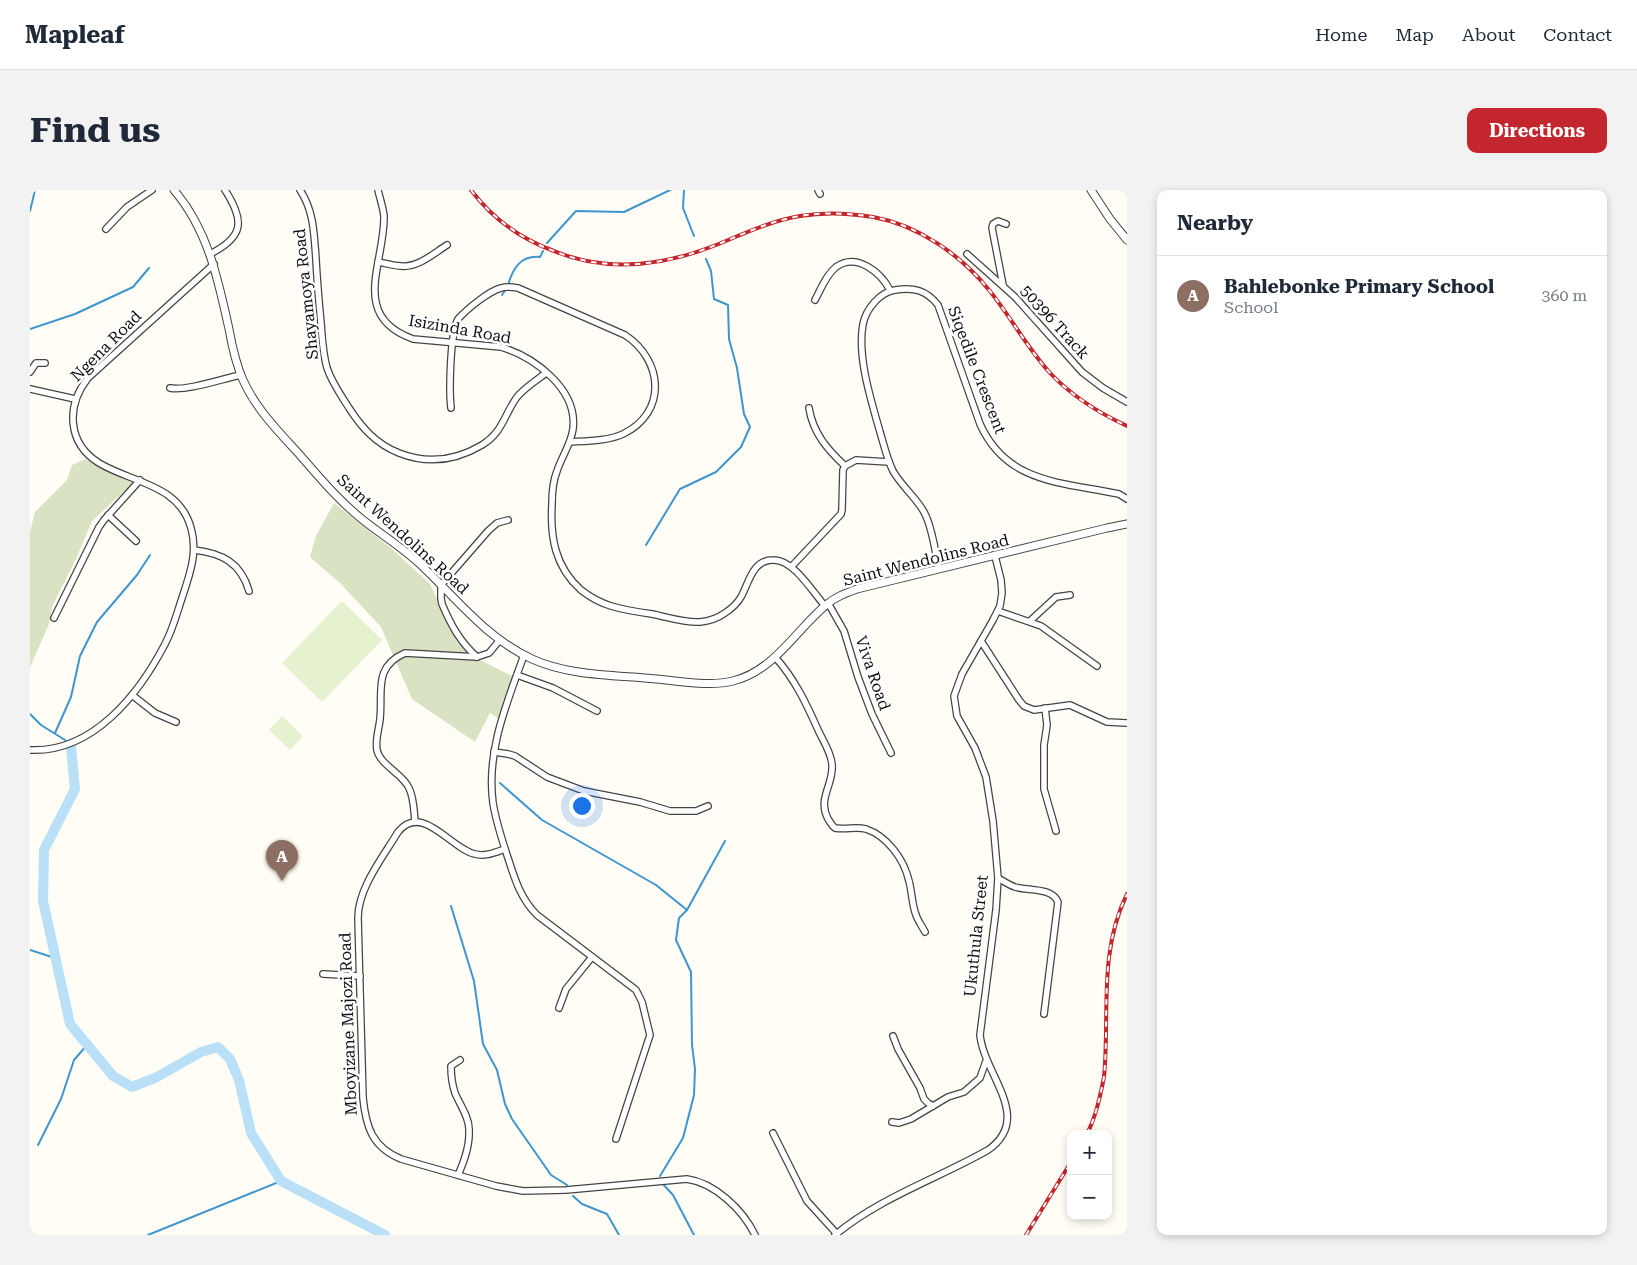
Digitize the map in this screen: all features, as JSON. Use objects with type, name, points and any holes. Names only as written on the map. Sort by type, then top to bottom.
[{"type":"street","points":[[106,229],[126,207],[152,190]]},
{"type":"street","name":"Saint Wendolins Road","points":[[174,190],[192,215],[214,264],[235,359],[241,375],[259,408],[334,494],[362,520],[419,563],[499,641],[524,655],[552,666],[573,670],[707,683],[734,681],[748,676],[775,657],[826,604],[856,589],[1127,524]]},
{"type":"street","points":[[210,254],[228,244],[238,230],[236,210],[225,190]]},
{"type":"street","name":"Shayamoya Road","points":[[300,190],[309,207],[314,226],[322,332],[328,369],[352,412],[364,430],[374,439],[395,452],[419,460],[431,461],[466,454],[483,444],[497,432],[519,394],[546,373]]},
{"type":"street","name":"Isizinda Road","points":[[378,190],[384,216],[374,290],[378,310],[386,322],[402,335],[413,338],[501,347],[520,354],[546,373],[559,386],[570,404],[573,426],[570,442],[555,478],[551,518],[554,548],[560,564],[569,578],[581,590],[599,601],[623,609],[678,620],[700,622],[725,614],[736,605],[754,569],[764,562],[775,559],[792,566]]},
{"type":"street","points":[[1091,190],[1110,219],[1127,240]]},
{"type":"street","points":[[1003,285],[992,228],[993,224],[998,221],[1006,224]]},
{"type":"street","points":[[378,262],[402,267],[410,266],[418,263],[447,244]]},
{"type":"street","name":"50396 Track","points":[[967,254],[1003,285],[1056,341],[1078,368],[1103,388],[1127,402]]},
{"type":"street","points":[[815,300],[828,275],[837,266],[846,263],[862,264],[872,268],[884,279],[890,290],[876,300],[866,315],[862,339],[863,355],[871,399],[889,462],[899,481],[925,514],[939,569]]},
{"type":"street","name":"Ngena Road","points":[[30,750],[60,746],[87,735],[117,712],[132,695],[165,645],[172,630],[191,569],[194,550],[191,526],[178,503],[168,494],[97,462],[90,456],[80,443],[74,430],[72,418],[75,399],[88,378],[214,264]]},
{"type":"street","points":[[451,408],[450,394],[455,325],[461,316],[492,292],[508,286],[518,288],[612,329],[636,342],[644,352],[654,373],[654,394],[648,411],[635,426],[619,435],[570,442]]},
{"type":"street","name":"Siqedile Crescent","points":[[890,290],[907,288],[920,290],[927,293],[938,305],[980,424],[987,440],[996,452],[1012,465],[1031,476],[1119,494],[1127,499]]},
{"type":"street","points":[[30,372],[36,363],[45,363]]},
{"type":"street","points":[[170,388],[190,387],[241,375]]},
{"type":"street","points":[[30,389],[75,399]]},
{"type":"street","points":[[809,408],[816,433],[845,466]]},
{"type":"street","points":[[826,604],[792,566],[841,514],[843,470],[845,466],[856,460],[889,462]]},
{"type":"street","points":[[54,618],[93,539],[108,515],[140,480]]},
{"type":"street","points":[[108,515],[136,540]]},
{"type":"street","points":[[477,657],[458,637],[442,604],[441,585],[488,530],[497,523],[508,520]]},
{"type":"street","points":[[194,550],[222,556],[228,560],[240,571],[249,591]]},
{"type":"street","name":"Ukuthula Street","points":[[836,1234],[880,1204],[980,1155],[1001,1140],[1007,1127],[1008,1112],[1003,1095],[982,1050],[980,1026],[996,910],[998,878],[993,821],[986,777],[975,748],[957,716],[954,701],[958,683],[998,611],[1002,593],[995,556]]},
{"type":"street","points":[[1030,621],[1056,597],[1070,595]]},
{"type":"street","name":"Viva Road","points":[[826,604],[844,631],[868,704],[891,753]]},
{"type":"street","points":[[998,611],[1041,626],[1097,666]]},
{"type":"street","points":[[499,641],[489,652],[477,657],[405,653],[395,658],[386,668],[381,681],[377,749],[387,764],[409,788],[412,795],[414,822],[429,825],[463,849],[474,854],[486,855],[505,849]]},
{"type":"street","points":[[981,641],[1024,706],[1034,710],[1070,705],[1107,722],[1127,723]]},
{"type":"street","points":[[524,655],[494,752],[492,768],[493,803],[518,889],[530,908],[636,990],[642,1002],[650,1030],[648,1045],[616,1138]]},
{"type":"street","points":[[775,657],[804,697],[830,756],[832,774],[823,808],[832,826],[839,829],[859,828],[868,830],[883,838],[893,849],[904,866],[909,879],[915,914],[925,932]]},
{"type":"street","points":[[517,675],[553,688],[597,711]]},
{"type":"street","points":[[132,695],[155,713],[176,722]]},
{"type":"street","points":[[1045,708],[1047,725],[1044,745],[1044,789],[1056,831]]},
{"type":"street","points":[[494,752],[515,756],[547,777],[584,790],[640,802],[670,811],[696,811],[708,806]]},
{"type":"street","name":"Mboyizane Majozi Road","points":[[414,822],[403,827],[398,832],[363,890],[358,918],[365,1119],[370,1132],[381,1146],[392,1155],[410,1161],[496,1186],[530,1191],[692,1180],[703,1184],[736,1206],[755,1235]]},
{"type":"street","points":[[998,878],[1016,887],[1053,895],[1058,902],[1044,1014]]},
{"type":"street","points":[[559,1008],[566,989],[592,957]]},
{"type":"street","points":[[323,974],[360,976]]},
{"type":"street","points":[[893,1036],[924,1099],[933,1106]]},
{"type":"street","points":[[458,1175],[466,1153],[470,1130],[456,1095],[452,1079],[451,1066],[460,1060]]},
{"type":"street","points":[[892,1122],[899,1124],[911,1119],[948,1097],[964,1092],[977,1082],[986,1061]]},
{"type":"street","points":[[774,1133],[807,1202],[836,1234]]},
{"type":"green space","points":[[85,459],[133,483],[92,521],[76,559],[52,607],[49,624],[30,667],[30,532],[35,512],[67,480],[72,465]]},
{"type":"green space","points":[[334,503],[391,548],[430,584],[457,642],[478,659],[514,677],[499,719],[490,713],[475,742],[412,699],[381,627],[341,584],[310,557],[316,536]]},
{"type":"green space","points":[[342,601],[382,640],[322,702],[282,663]]},
{"type":"green space","points":[[282,716],[303,736],[290,750],[269,730]]},
{"type":"waterway","points":[[30,211],[35,190]]},
{"type":"waterway","points":[[547,243],[576,211],[624,212],[670,190]]},
{"type":"waterway","points":[[684,190],[683,208],[694,236]]},
{"type":"waterway","points":[[508,285],[512,273],[523,260],[540,257],[543,251]]},
{"type":"waterway","points":[[646,545],[680,489],[716,472],[741,447],[750,427],[744,414],[737,368],[729,339],[728,305],[714,299],[711,271],[706,259]]},
{"type":"waterway","points":[[30,329],[75,314],[133,287],[149,268]]},
{"type":"waterway","points":[[502,295],[506,289]]},
{"type":"waterway","points":[[55,733],[71,697],[80,656],[97,622],[137,575],[150,555]]},
{"type":"waterway","points":[[30,714],[41,725],[65,740]]},
{"type":"waterway","points":[[71,747],[75,789],[44,850],[43,901],[70,1024],[113,1076],[132,1087],[157,1077],[201,1052],[218,1047],[230,1059],[239,1080],[251,1133],[281,1181],[385,1235]]},
{"type":"waterway","points":[[500,783],[542,820],[656,885],[687,910]]},
{"type":"waterway","points":[[660,1176],[683,1138],[694,1095],[695,1069],[692,1045],[691,972],[676,940],[679,918],[687,910],[725,841]]},
{"type":"waterway","points":[[451,906],[474,981],[483,1044],[497,1070],[505,1104],[512,1119],[551,1175],[567,1185]]},
{"type":"waterway","points":[[30,950],[55,958]]},
{"type":"waterway","points":[[38,1145],[61,1099],[74,1060],[87,1045]]},
{"type":"waterway","points":[[148,1235],[281,1181]]},
{"type":"waterway","points":[[662,1183],[673,1195],[694,1235]]},
{"type":"waterway","points":[[573,1196],[582,1204],[607,1214],[619,1235]]},
{"type":"railway","points":[[471,190],[488,210],[519,234],[530,240],[574,258],[615,264],[635,264],[676,258],[716,245],[767,224],[789,218],[818,214],[836,214],[873,217],[890,221],[922,234],[965,265],[989,290],[1034,354],[1059,382],[1087,404],[1127,426]]},
{"type":"railway","points":[[1089,1130],[1104,1077],[1107,984],[1112,939],[1118,916],[1127,894]]},
{"type":"railway","points":[[1026,1235],[1067,1168]]},
{"type":"place","name":"Bahlebonke Primary School","points":[[282,881]]}]
